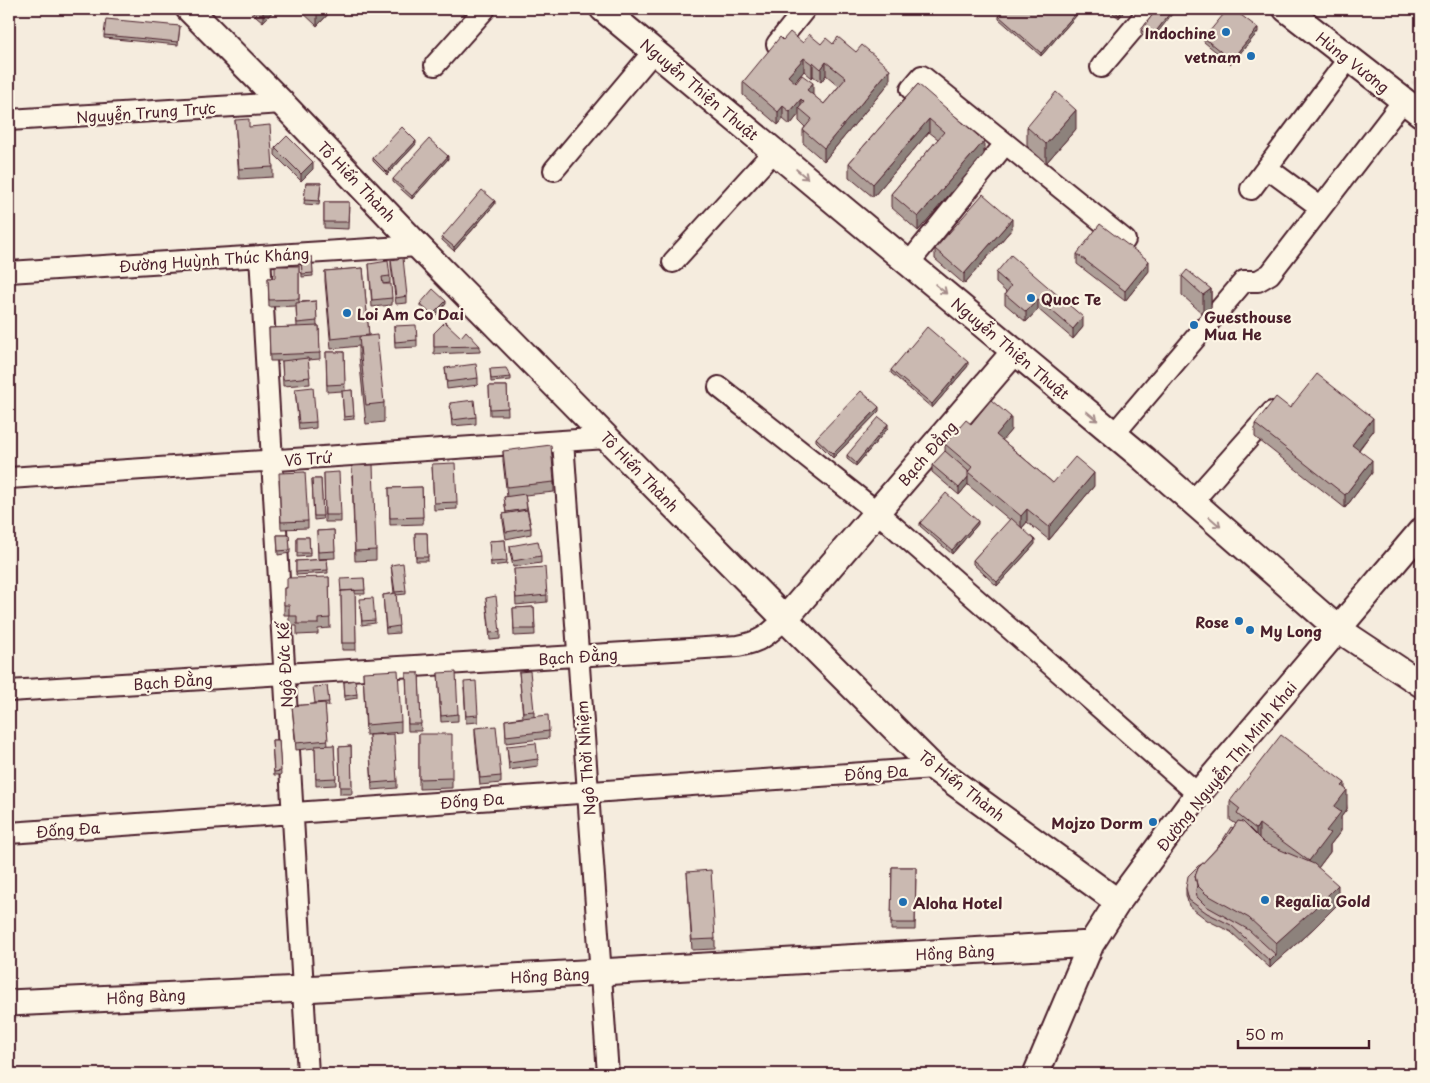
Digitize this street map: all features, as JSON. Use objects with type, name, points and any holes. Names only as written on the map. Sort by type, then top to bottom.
[{"type":"street","name":"Tô Hiến Thành","points":[[189,9],[282,103],[418,246],[934,768],[1118,902]]},
{"type":"street","points":[[435,66],[485,9]]},
{"type":"street","name":"Nguyễn Thiện Thuật","points":[[603,9],[1114,434],[1338,629],[1421,684]]},
{"type":"street","points":[[777,44],[805,9]]},
{"type":"street","points":[[1101,67],[1150,9]]},
{"type":"street","name":"Hùng Vương","points":[[1286,9],[1412,107]]},
{"type":"street","points":[[554,170],[654,51]]},
{"type":"street","points":[[1251,189],[1349,58]]},
{"type":"street","points":[[911,89],[922,76],[1125,240]]},
{"type":"street","name":"Nguyễn Trung Trực","points":[[9,120],[282,103]]},
{"type":"street","points":[[1114,434],[1244,281],[1258,281],[1270,274],[1320,207],[1412,107]]},
{"type":"street","points":[[909,263],[1005,144]]},
{"type":"street","points":[[673,262],[774,151]]},
{"type":"street","points":[[1267,168],[1320,207]]},
{"type":"street","name":"Đường Huỳnh Thúc Kháng","points":[[9,272],[418,246]]},
{"type":"street","name":"Ngô Đức Kế","points":[[260,256],[308,1074]]},
{"type":"street","name":"Bạch Đằng","points":[[9,691],[754,644],[769,634],[785,619],[1015,351]]},
{"type":"street","points":[[719,387],[877,512],[1198,794]]},
{"type":"street","points":[[1192,502],[1275,409]]},
{"type":"street","name":"Võ Trứ","points":[[9,478],[607,438]]},
{"type":"street","name":"Ngô Thời Nhiệm","points":[[563,441],[608,1074]]},
{"type":"street","name":"Đường Nguyễn Thị Minh Khai","points":[[1036,1074],[1091,944],[1118,902],[1198,794],[1421,531]]},
{"type":"street","name":"Đống Đa","points":[[9,833],[934,768]]},
{"type":"street","name":"Hồng Bàng","points":[[9,1003],[303,989],[1091,944]]},
{"type":"shaded area","points":[[1421,69],[1421,90],[1411,83]]},
{"type":"building","points":[[1005,9],[1071,9],[1076,13],[1041,53],[999,16]]},
{"type":"building","points":[[1112,9],[1124,9],[1119,15]]},
{"type":"building","points":[[1157,9],[1173,9],[1151,38],[1141,30]]},
{"type":"building","points":[[1228,9],[1233,9],[1258,28],[1231,60],[1204,38]]},
{"type":"building","points":[[106,19],[180,26],[178,42],[104,35]]},
{"type":"building","points":[[790,32],[803,43],[809,34],[821,44],[826,38],[833,44],[838,37],[856,52],[862,45],[890,69],[824,148],[803,130],[812,119],[799,108],[804,102],[801,99],[790,112],[783,106],[778,112],[743,82],[780,37],[783,40]],"holes":[[[804,58],[812,64],[813,62],[821,69],[826,62],[846,78],[824,104],[807,90],[813,83],[802,75],[796,83],[788,76]]]},
{"type":"building","points":[[918,84],[984,141],[918,217],[891,194],[944,132],[929,119],[873,184],[849,163]]},
{"type":"building","points":[[1056,92],[1076,110],[1046,144],[1027,127]]},
{"type":"building","points":[[249,119],[249,127],[270,125],[273,167],[239,169],[235,120]]},
{"type":"building","points":[[402,127],[416,141],[387,172],[373,158]]},
{"type":"building","points":[[287,136],[313,162],[301,174],[275,148]]},
{"type":"building","points":[[429,139],[448,156],[412,196],[393,179]]},
{"type":"building","points":[[306,183],[321,183],[319,201],[304,200]]},
{"type":"building","points":[[482,190],[495,201],[454,247],[442,237]]},
{"type":"building","points":[[983,194],[1012,219],[964,274],[935,249]]},
{"type":"building","points":[[324,202],[349,202],[348,222],[324,222]]},
{"type":"building","points":[[1100,224],[1149,261],[1125,291],[1077,254]]},
{"type":"building","points":[[1011,255],[1083,317],[1073,329],[1038,299],[1026,312],[1005,294],[1011,286],[996,273]]},
{"type":"building","points":[[312,257],[313,273],[302,274],[301,258]]},
{"type":"building","points":[[403,258],[407,296],[396,298],[391,260]]},
{"type":"building","points":[[388,261],[390,276],[382,277],[383,284],[391,284],[392,298],[372,300],[369,264]]},
{"type":"building","points":[[275,266],[299,266],[299,299],[269,300],[268,278],[275,278]]},
{"type":"building","name":"Loi Am Co Dai","points":[[363,268],[369,335],[331,339],[325,271]]},
{"type":"building","points":[[1187,270],[1211,289],[1203,295],[1182,276]]},
{"type":"building","points":[[433,289],[446,301],[432,315],[420,304]]},
{"type":"building","points":[[316,301],[317,321],[297,323],[296,303]]},
{"type":"building","points":[[445,322],[461,337],[466,331],[480,346],[434,347],[434,333]]},
{"type":"building","points":[[416,325],[417,340],[395,342],[394,326]]},
{"type":"building","points":[[319,326],[320,353],[270,355],[269,328]]},
{"type":"building","points":[[927,327],[968,362],[932,404],[891,370]]},
{"type":"building","points":[[377,335],[384,403],[366,405],[359,337]]},
{"type":"building","points":[[326,352],[344,352],[345,384],[327,385]]},
{"type":"building","points":[[308,358],[310,377],[283,380],[282,361]]},
{"type":"building","points":[[476,364],[478,378],[447,382],[445,368]]},
{"type":"building","points":[[506,368],[511,377],[491,379],[490,369]]},
{"type":"building","points":[[1317,374],[1373,418],[1352,445],[1372,460],[1345,495],[1255,424],[1276,397],[1290,408]]},
{"type":"building","points":[[489,386],[507,386],[508,408],[490,409]]},
{"type":"building","points":[[313,387],[316,422],[299,423],[295,389]]},
{"type":"building","points":[[352,390],[354,416],[344,417],[342,391]]},
{"type":"building","points":[[861,391],[879,407],[833,454],[816,438]]},
{"type":"building","points":[[474,400],[476,417],[452,420],[450,403]]},
{"type":"building","points":[[991,400],[1011,417],[996,435],[1053,483],[1075,457],[1094,473],[1049,527],[1027,509],[1021,516],[968,472],[972,467],[945,444],[966,420],[971,424]]},
{"type":"building","points":[[879,417],[888,424],[856,463],[847,455]]},
{"type":"building","points":[[551,445],[554,482],[507,487],[503,451]]},
{"type":"building","points":[[945,451],[968,471],[968,477],[959,488],[932,465]]},
{"type":"building","points":[[455,463],[457,502],[434,503],[432,464]]},
{"type":"building","points":[[373,465],[376,550],[355,551],[352,466]]},
{"type":"building","points":[[305,472],[308,521],[281,522],[279,473]]},
{"type":"building","points":[[339,472],[341,515],[325,515],[324,473]]},
{"type":"building","points":[[312,479],[321,479],[323,516],[314,516]]},
{"type":"building","points":[[422,487],[423,517],[390,518],[389,488]]},
{"type":"building","points":[[946,493],[978,521],[952,550],[920,523]]},
{"type":"building","points":[[525,494],[527,509],[506,512],[504,497]]},
{"type":"building","points":[[527,510],[531,528],[506,532],[503,514]]},
{"type":"building","points":[[1011,518],[1035,540],[997,582],[973,560]]},
{"type":"building","points":[[334,530],[335,551],[318,552],[317,531]]},
{"type":"building","points":[[415,533],[427,533],[428,557],[416,557]]},
{"type":"building","points":[[277,535],[289,535],[290,550],[278,551]]},
{"type":"building","points":[[297,537],[309,537],[310,553],[297,553]]},
{"type":"building","points":[[505,540],[507,561],[491,562],[489,541]]},
{"type":"building","points":[[538,541],[541,556],[513,561],[510,546]]},
{"type":"building","points":[[327,559],[328,570],[296,572],[296,561]]},
{"type":"building","points":[[403,563],[406,591],[395,592],[391,565]]},
{"type":"building","points":[[545,567],[547,595],[516,598],[514,569]]},
{"type":"building","points":[[329,577],[330,618],[318,619],[318,624],[297,624],[297,616],[289,616],[289,605],[284,605],[284,588],[287,588],[287,578]]},
{"type":"building","points":[[364,578],[365,590],[341,592],[340,579]]},
{"type":"building","points":[[355,590],[356,643],[342,643],[341,591]]},
{"type":"building","points":[[396,593],[399,626],[386,628],[383,595]]},
{"type":"building","points":[[496,596],[500,632],[490,633],[486,598]]},
{"type":"building","points":[[373,598],[375,620],[362,621],[360,599]]},
{"type":"building","points":[[534,607],[535,629],[514,629],[513,608]]},
{"type":"building","points":[[398,670],[401,722],[366,725],[363,672]]},
{"type":"building","points":[[530,671],[534,711],[523,712],[519,672]]},
{"type":"building","points":[[456,672],[458,714],[441,716],[438,673]]},
{"type":"building","points":[[406,673],[419,673],[421,724],[408,724]]},
{"type":"building","points":[[355,680],[357,694],[345,696],[344,682]]},
{"type":"building","points":[[476,681],[478,715],[466,716],[464,682]]},
{"type":"building","points":[[327,686],[329,702],[315,703],[313,687]]},
{"type":"building","points":[[325,703],[328,740],[296,743],[292,706]]},
{"type":"building","points":[[548,715],[549,731],[506,736],[505,720]]},
{"type":"building","points":[[496,726],[501,776],[480,778],[475,728]]},
{"type":"building","points":[[394,734],[397,781],[372,783],[369,735]]},
{"type":"building","points":[[419,734],[452,734],[452,778],[419,779]]},
{"type":"building","points":[[1281,735],[1345,783],[1342,786],[1347,790],[1334,807],[1341,812],[1326,831],[1330,833],[1309,861],[1259,824],[1256,829],[1237,814],[1240,809],[1230,801]]},
{"type":"building","points":[[272,740],[279,740],[281,771],[274,772]]},
{"type":"building","points":[[536,743],[538,759],[509,763],[507,746]]},
{"type":"building","points":[[334,745],[336,778],[316,779],[315,746]]},
{"type":"building","points":[[351,746],[352,787],[340,787],[339,747]]},
{"type":"building","name":"Regalia Gold","points":[[1238,821],[1243,822],[1264,843],[1314,864],[1338,885],[1276,943],[1249,918],[1206,894],[1197,885],[1195,876],[1198,868],[1224,841]]},
{"type":"building","points":[[1231,827],[1233,828],[1221,843]]},
{"type":"building","points":[[1202,864],[1195,876],[1197,897],[1206,906],[1249,930],[1276,955],[1270,961],[1231,925],[1207,913],[1189,900],[1186,888],[1188,876]]},
{"type":"building","name":"Aloha Hotel","points":[[892,867],[916,867],[915,923],[891,923]]},
{"type":"building","points":[[711,870],[715,939],[692,940],[687,872]]},
{"type":"place","name":"Indochine","points":[[1226,32]]},
{"type":"place","name":"vetnam","points":[[1251,56]]},
{"type":"place","name":"Quoc Te","points":[[1031,298]]},
{"type":"place","name":"Loi Am Co Dai","points":[[347,313]]},
{"type":"place","name":"Guesthouse Mua He","points":[[1194,325]]},
{"type":"place","name":"Rose","points":[[1239,621]]},
{"type":"place","name":"My Long","points":[[1250,630]]},
{"type":"place","name":"Mojzo Dorm","points":[[1153,822]]},
{"type":"place","name":"Regalia Gold","points":[[1265,900]]},
{"type":"place","name":"Aloha Hotel","points":[[903,902]]}]
